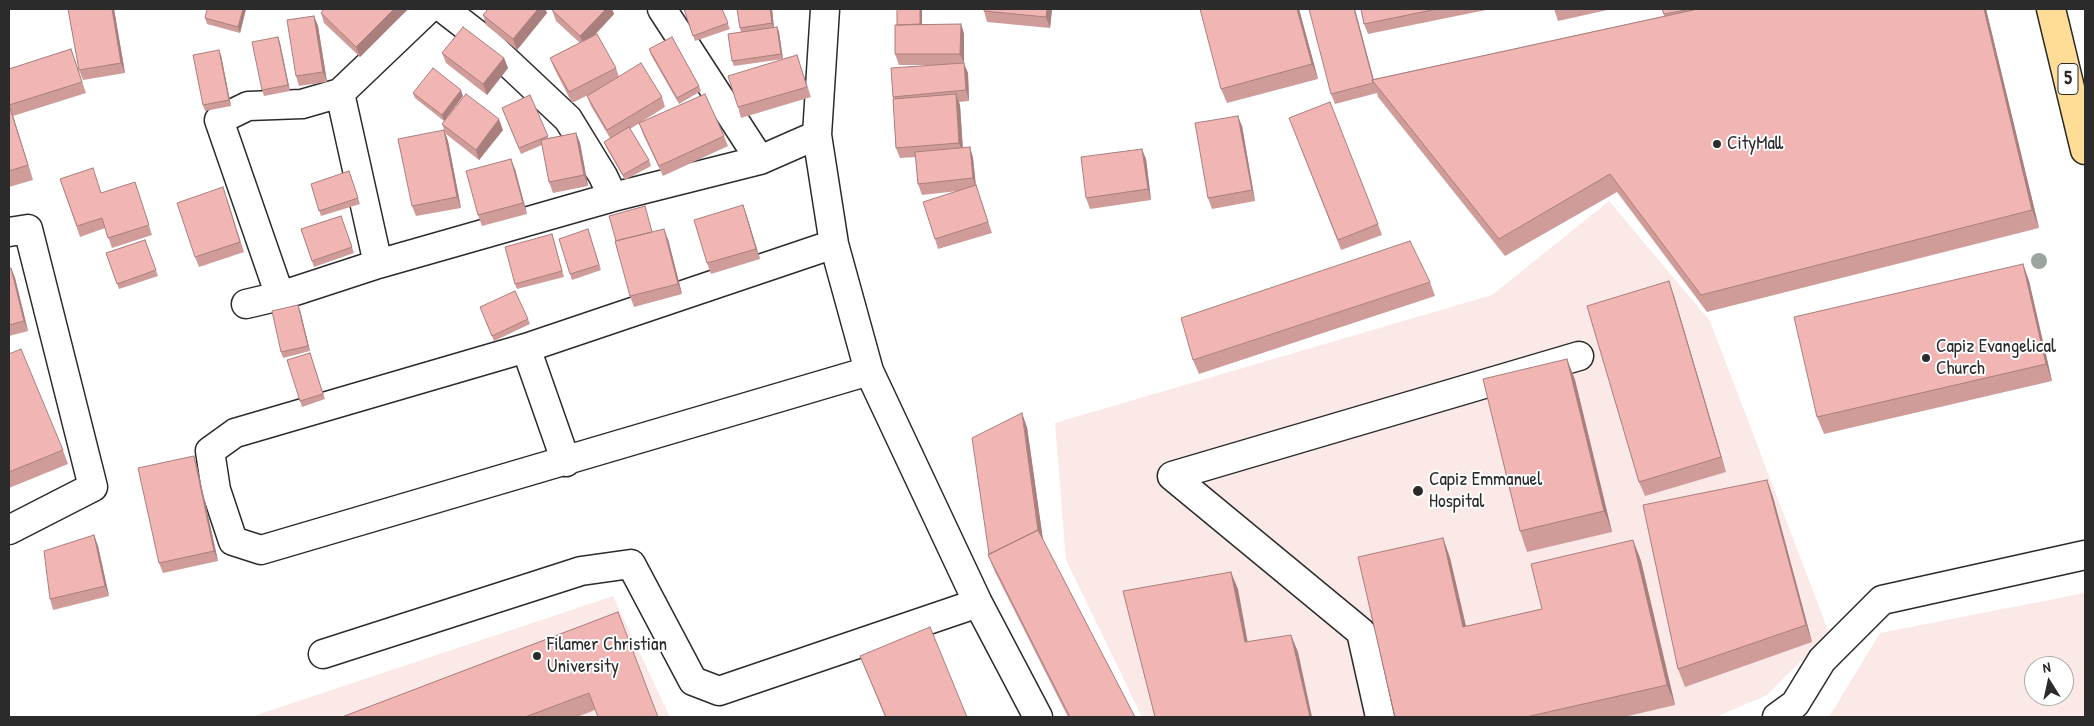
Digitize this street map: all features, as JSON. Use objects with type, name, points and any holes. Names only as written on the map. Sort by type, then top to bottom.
[{"type":"highway","name":"5","points":[[2051,9],[2085,150]]},
{"type":"street","points":[[280,296],[219,120],[248,106],[302,104],[340,93],[428,9]]},
{"type":"street","points":[[444,9],[484,40],[568,119],[603,176],[613,197]]},
{"type":"street","points":[[662,9],[760,160]]},
{"type":"street","points":[[825,9],[817,135],[834,244],[869,371],[978,602],[1038,717]]},
{"type":"street","points":[[340,93],[378,264]]},
{"type":"street","points":[[246,304],[280,296],[378,264],[613,197],[760,160],[817,135]]},
{"type":"street","points":[[9,232],[28,229],[92,487],[9,530]]},
{"type":"street","points":[[834,244],[526,348],[235,433],[210,451],[216,490],[233,541],[261,550],[566,462],[869,371]]},
{"type":"street","points":[[526,348],[566,462]]},
{"type":"street","points":[[1380,717],[1362,632],[1172,476],[1579,356]]},
{"type":"street","points":[[1777,717],[1794,704],[1822,660],[1882,600],[2085,555]]},
{"type":"street","points":[[323,654],[581,571],[631,564],[693,681],[719,690],[978,602]]},
{"type":"shaded area","name":"Capiz Emmanuel Hospital","points":[[1609,201],[1710,321],[1829,633],[1767,695],[1716,717],[1142,717],[1066,560],[1055,423],[1492,295]]},
{"type":"shaded area","points":[[2085,593],[2085,717],[1829,717],[1880,633]]},
{"type":"shaded area","name":"Filamer Christian University","points":[[613,596],[670,717],[251,717]]},
{"type":"building","points":[[68,9],[112,9],[121,63],[79,70]]},
{"type":"building","points":[[207,9],[243,9],[238,27],[205,18]]},
{"type":"building","points":[[324,9],[394,9],[356,47],[321,13]]},
{"type":"building","points":[[488,9],[538,9],[513,39],[483,15]]},
{"type":"building","points":[[606,9],[580,36],[552,10]]},
{"type":"building","points":[[684,9],[722,9],[728,23],[693,36]]},
{"type":"building","points":[[737,9],[770,9],[772,23],[740,28]]},
{"type":"building","points":[[897,9],[920,9],[920,24],[897,25]]},
{"type":"building","points":[[984,9],[1047,9],[1046,17],[984,11]]},
{"type":"building","points":[[1200,9],[1297,9],[1312,64],[1221,89]]},
{"type":"building","points":[[1309,9],[1354,9],[1373,83],[1331,94]]},
{"type":"building","points":[[1361,9],[1437,9],[1364,24]]},
{"type":"building","points":[[1662,9],[1691,9],[1664,14]]},
{"type":"building","name":"CityMall","points":[[1698,9],[1984,9],[2032,210],[1701,295],[1610,174],[1499,239],[1372,80]]},
{"type":"building","points":[[314,16],[323,72],[296,76],[287,20]]},
{"type":"building","points":[[961,24],[960,54],[895,54],[895,25]]},
{"type":"building","points":[[463,27],[504,58],[483,84],[442,53]]},
{"type":"building","points":[[777,27],[781,54],[732,61],[728,34]]},
{"type":"building","points":[[597,34],[616,68],[569,92],[550,58]]},
{"type":"building","points":[[278,37],[288,85],[262,90],[252,42]]},
{"type":"building","points":[[672,37],[699,86],[677,98],[649,49]]},
{"type":"building","points":[[71,49],[82,82],[9,105],[9,69]]},
{"type":"building","points":[[219,50],[229,100],[203,105],[193,55]]},
{"type":"building","points":[[797,55],[807,87],[738,107],[728,76]]},
{"type":"building","points":[[641,63],[662,97],[607,130],[587,96]]},
{"type":"building","points":[[964,63],[966,90],[893,97],[891,68]]},
{"type":"building","points":[[433,68],[461,90],[442,115],[413,93]]},
{"type":"building","points":[[466,94],[499,119],[476,150],[442,124]]},
{"type":"building","points":[[705,94],[724,136],[659,166],[639,123]]},
{"type":"building","points":[[956,94],[959,143],[896,148],[893,99]]},
{"type":"building","points":[[530,95],[548,136],[519,148],[502,108]]},
{"type":"building","points":[[1330,102],[1378,224],[1338,240],[1289,118]]},
{"type":"building","points":[[9,105],[28,165],[9,171]]},
{"type":"building","points":[[1238,116],[1252,190],[1208,198],[1195,123]]},
{"type":"building","points":[[629,127],[649,160],[623,175],[604,142]]},
{"type":"building","points":[[444,130],[457,197],[412,206],[398,139]]},
{"type":"building","points":[[576,133],[584,175],[549,182],[541,140]]},
{"type":"building","points":[[970,147],[973,178],[918,184],[915,152]]},
{"type":"building","points":[[1142,149],[1148,189],[1086,198],[1081,157]]},
{"type":"building","points":[[511,159],[523,203],[478,215],[466,171]]},
{"type":"building","points":[[93,168],[101,193],[135,182],[149,225],[108,238],[102,218],[77,226],[60,179]]},
{"type":"building","points":[[349,171],[358,198],[319,211],[311,184]]},
{"type":"building","points":[[976,185],[988,222],[935,239],[923,202]]},
{"type":"building","points":[[223,187],[240,242],[195,257],[177,203]]},
{"type":"building","points":[[743,205],[756,249],[707,263],[694,220]]},
{"type":"building","points":[[645,206],[652,232],[616,241],[609,216]]},
{"type":"building","points":[[341,216],[352,247],[312,261],[301,229]]},
{"type":"building","points":[[588,229],[599,265],[570,274],[559,239]]},
{"type":"building","points":[[664,229],[678,284],[630,296],[615,241]]},
{"type":"building","points":[[552,234],[562,271],[515,284],[505,247]]},
{"type":"building","points":[[145,240],[156,270],[117,284],[106,253]]},
{"type":"building","points":[[1410,241],[1430,282],[1193,360],[1181,318]]},
{"type":"building","name":"Capiz Evangelical Church","points":[[2023,264],[2046,364],[1817,417],[1794,317]]},
{"type":"building","points":[[9,268],[11,268],[24,321],[9,325]]},
{"type":"building","points":[[1669,281],[1721,457],[1639,482],[1587,306]]},
{"type":"building","points":[[515,291],[528,319],[492,336],[480,307]]},
{"type":"building","points":[[298,305],[308,346],[281,352],[272,311]]},
{"type":"building","points":[[21,349],[63,450],[9,472],[9,354]]},
{"type":"building","points":[[310,353],[323,394],[300,401],[287,360]]},
{"type":"building","points":[[1567,359],[1604,511],[1520,531],[1483,379]]},
{"type":"building","points":[[1022,413],[1038,530],[989,554],[972,438]]},
{"type":"building","points":[[194,456],[214,551],[159,563],[138,468]]},
{"type":"building","points":[[1767,480],[1806,625],[1678,669],[1643,505]]},
{"type":"building","points":[[1038,530],[1135,717],[1070,717],[988,555]]},
{"type":"building","points":[[94,535],[105,586],[50,599],[44,551]]},
{"type":"building","points":[[1443,538],[1463,627],[1542,609],[1531,564],[1633,540],[1667,685],[1526,717],[1395,717],[1358,557]]},
{"type":"building","points":[[1231,572],[1245,642],[1291,635],[1310,717],[1155,717],[1123,591]]},
{"type":"building","name":"Filamer Christian University","points":[[618,612],[658,717],[598,717],[589,693],[525,717],[342,717]]},
{"type":"building","points":[[930,627],[967,717],[886,717],[860,656]]},
{"type":"place","name":"CityMall","points":[[1717,144]]},
{"type":"place","name":"Capiz Evangelical Church","points":[[1926,358]]},
{"type":"place","name":"Capiz Emmanuel Hospital","points":[[1418,491]]},
{"type":"place","name":"Filamer Christian University","points":[[537,656]]}]
